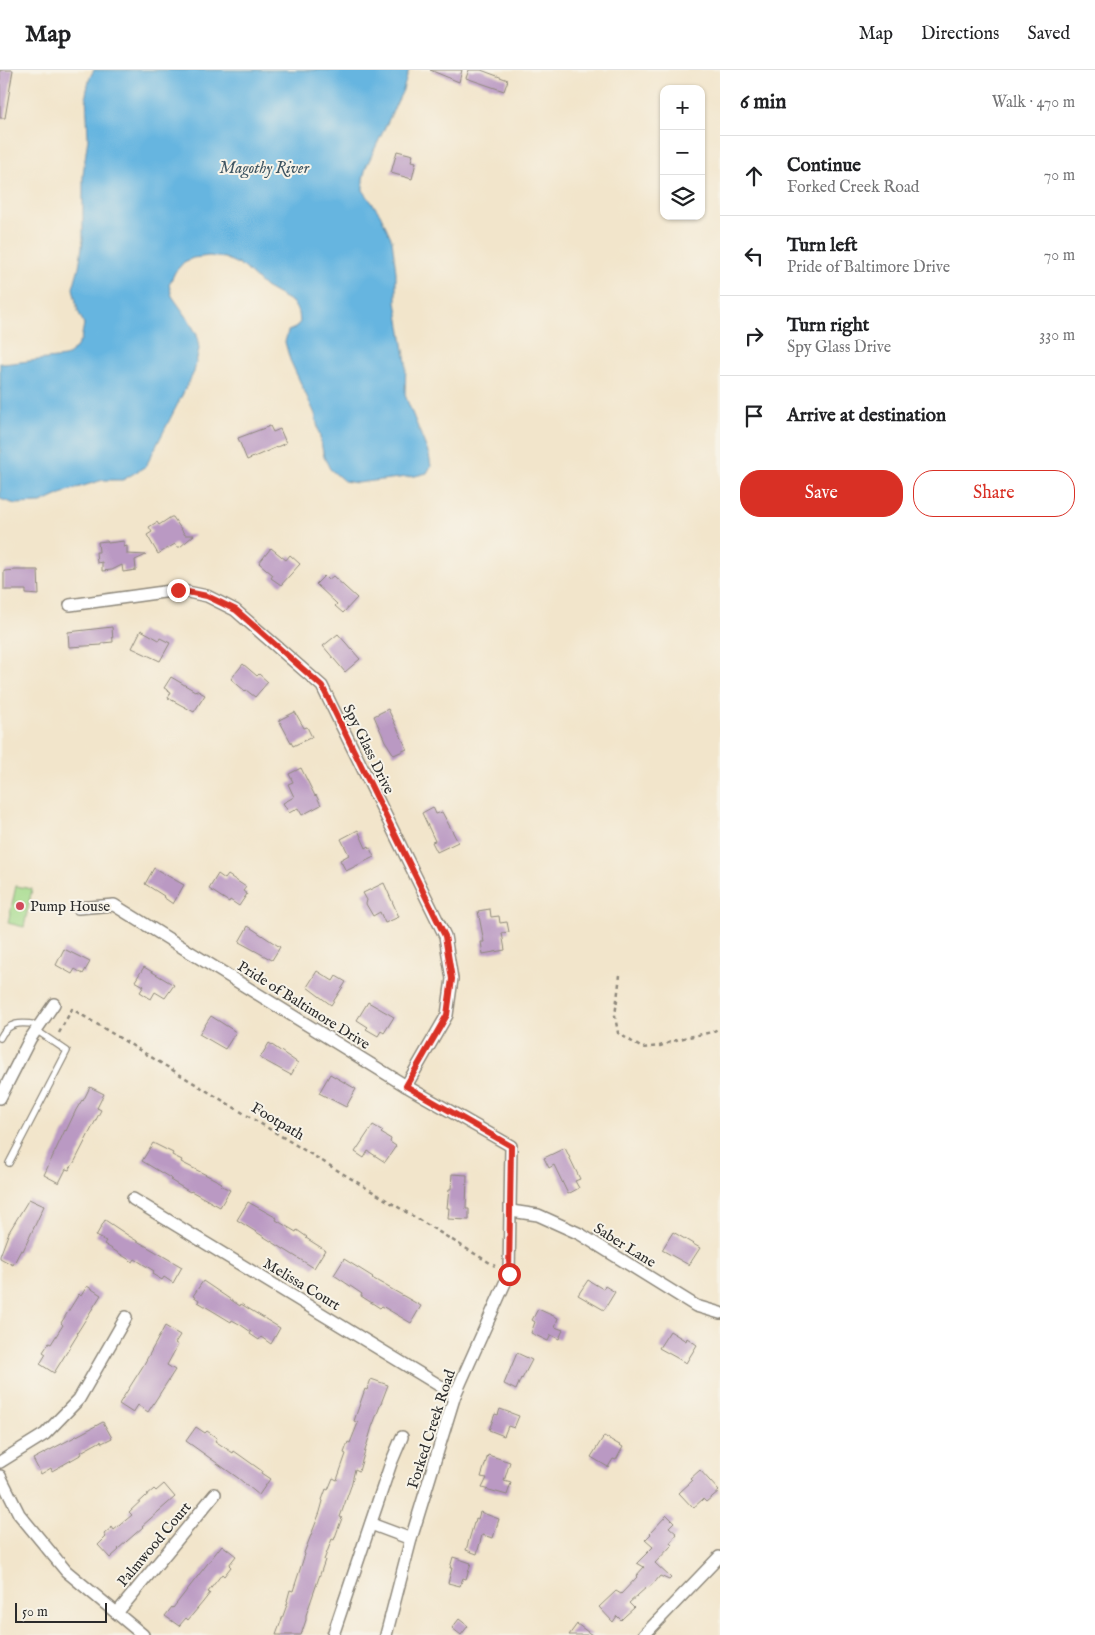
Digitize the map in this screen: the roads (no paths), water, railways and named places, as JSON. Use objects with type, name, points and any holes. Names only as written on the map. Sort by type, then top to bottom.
[{"type":"street","name":"Spy Glass Drive","points":[[70,605],[178,590],[207,596],[236,610],[322,686],[445,936],[452,979],[447,1015],[406,1086]]},
{"type":"street","name":"Pride of Baltimore Drive","points":[[78,908],[114,906],[406,1086],[511,1146]]},
{"type":"street","points":[[0,1098],[38,1028],[54,1004]]},
{"type":"street","name":"Forked Creek Road","points":[[386,1635],[411,1539],[455,1395],[509,1274],[511,1146]]},
{"type":"street","name":"Melissa Court","points":[[133,1199],[455,1395]]},
{"type":"street","name":"Saber Lane","points":[[511,1211],[538,1215],[580,1234],[696,1306],[720,1313]]},
{"type":"street","points":[[0,1462],[46,1434],[79,1399],[126,1317]]},
{"type":"street","points":[[333,1635],[402,1437]]},
{"type":"street","points":[[0,1476],[19,1514],[66,1571],[143,1635]]},
{"type":"street","name":"Palmwood Court","points":[[117,1612],[215,1494]]},
{"type":"street","points":[[371,1524],[411,1539]]},
{"type":"street","points":[[644,1635],[719,1557]]},
{"type":"lane","points":[[0,1038],[4,1030],[19,1022],[38,1028],[67,1051],[9,1163]]},
{"type":"water","name":"Magothy River","points":[[94,70],[409,70],[403,90],[366,167],[363,190],[380,214],[392,240],[396,272],[396,302],[406,362],[405,395],[429,455],[431,466],[427,473],[357,483],[344,481],[330,469],[324,457],[315,414],[290,360],[285,342],[288,331],[295,328],[300,322],[299,313],[292,302],[265,287],[244,267],[225,258],[209,256],[193,258],[184,262],[175,272],[169,285],[172,296],[197,335],[199,349],[194,372],[146,466],[123,480],[103,480],[70,490],[41,503],[15,504],[0,499],[0,363],[65,357],[75,349],[81,340],[84,324],[78,311],[73,288],[79,267],[83,240],[83,174],[88,138],[86,94],[90,77]]},
{"type":"place","name":"Pump House","points":[[20,906]]}]
